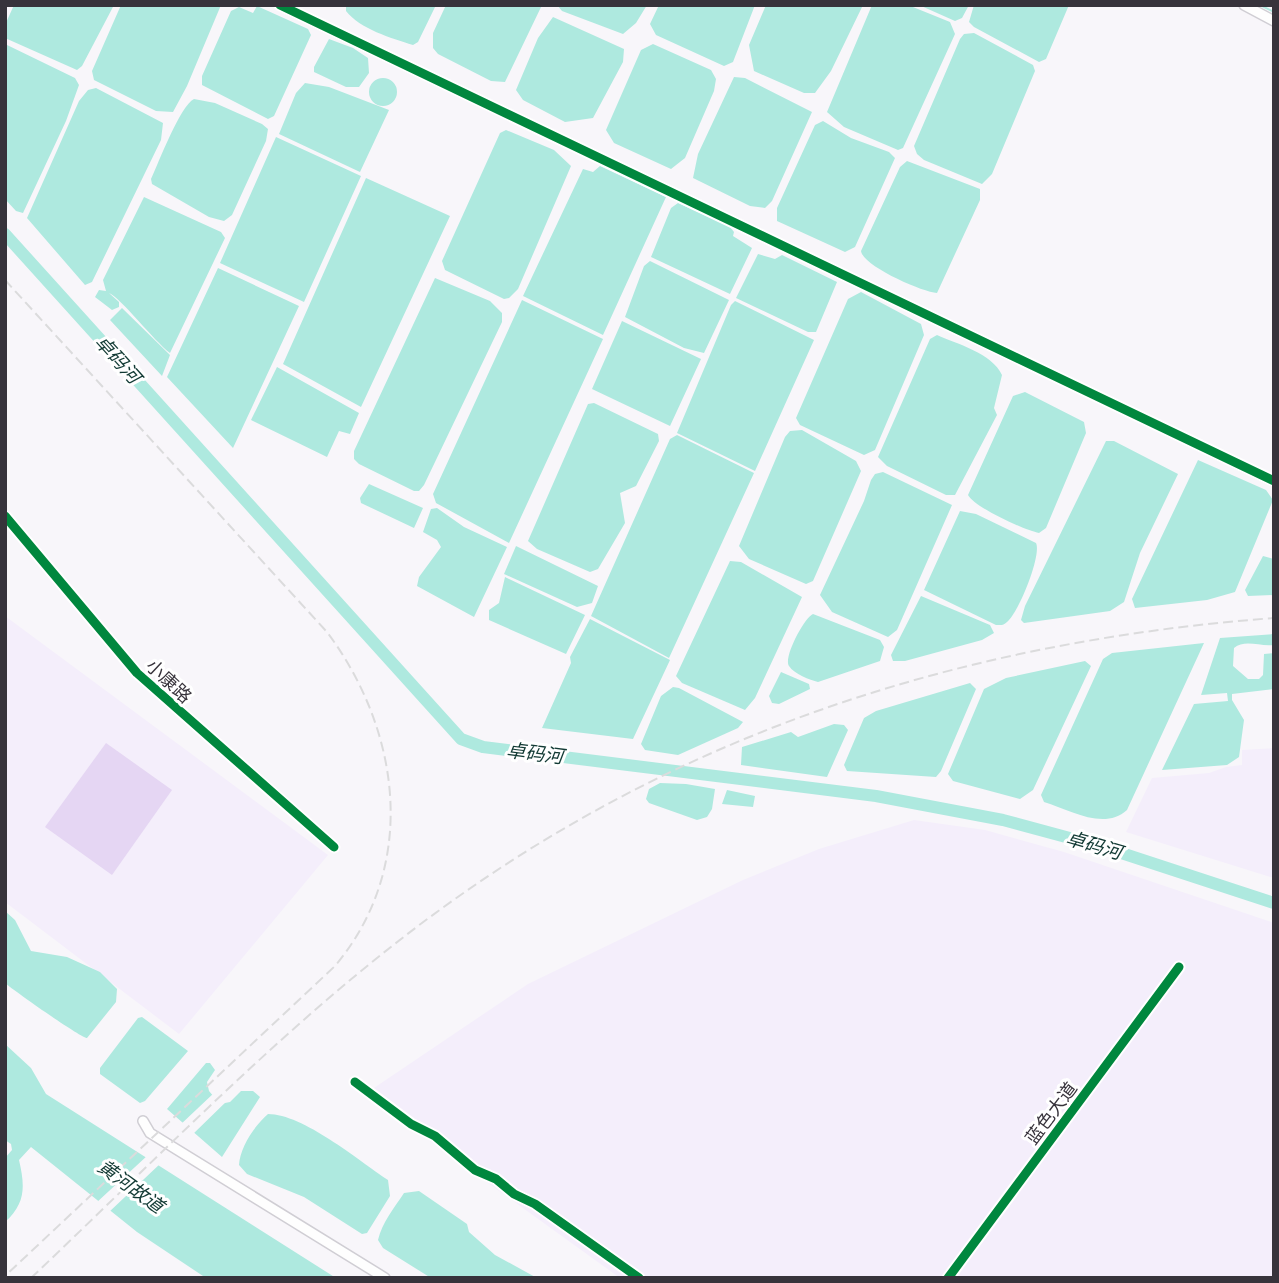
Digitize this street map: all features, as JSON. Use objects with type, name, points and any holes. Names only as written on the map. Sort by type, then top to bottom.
[{"type":"street","points":[[280,5],[1274,481]]},
{"type":"street","points":[[1244,5],[1274,21]]},
{"type":"street","name":"小康路","points":[[5,516],[137,673],[334,847]]},
{"type":"street","name":"蓝色大道","points":[[948,1278],[1179,967]]},
{"type":"street","points":[[355,1082],[411,1124],[435,1136],[475,1170],[496,1179],[514,1194],[535,1204],[639,1278]]},
{"type":"street","points":[[143,1121],[150,1133],[385,1278]]},
{"type":"shaded area","points":[[5,616],[328,855],[179,1034],[5,902]]},
{"type":"shaded area","points":[[106,743],[172,790],[112,875],[45,827]]},
{"type":"shaded area","points":[[1274,748],[1274,878],[1126,832],[1152,778],[1209,773],[1242,765],[1242,750]]},
{"type":"shaded area","points":[[914,820],[985,830],[1064,852],[1274,923],[1274,1278],[620,1278],[365,1094],[528,984],[743,880],[819,849]]},
{"type":"water","points":[[14,5],[114,5],[82,66],[77,70],[5,38],[5,25]]},
{"type":"water","points":[[121,5],[221,5],[187,86],[173,112],[156,111],[94,80],[92,71]]},
{"type":"water","points":[[346,5],[436,5],[418,42],[413,45],[359,23],[346,11]]},
{"type":"water","points":[[446,5],[542,5],[505,82],[491,81],[438,54],[433,48],[433,33]]},
{"type":"water","points":[[557,5],[647,5],[636,23],[623,34],[562,11]]},
{"type":"water","points":[[659,5],[755,5],[733,62],[724,66],[656,35],[650,24]]},
{"type":"water","points":[[766,5],[863,5],[831,71],[815,93],[804,93],[754,71],[749,45]]},
{"type":"water","points":[[872,5],[908,5],[950,22],[955,34],[903,148],[898,150],[844,127],[827,112]]},
{"type":"water","points":[[919,5],[969,5],[962,18],[955,21]]},
{"type":"water","points":[[974,5],[1069,5],[1046,59],[1039,62],[974,27],[969,22]]},
{"type":"water","points":[[257,6],[308,29],[311,35],[274,116],[268,119],[202,85],[202,76],[231,11],[239,7],[253,13]]},
{"type":"water","points":[[553,17],[624,49],[623,62],[593,118],[565,122],[523,100],[516,90],[538,38]]},
{"type":"water","points":[[974,33],[1033,65],[1035,71],[992,174],[982,184],[924,160],[917,154],[914,146],[960,39],[964,34]]},
{"type":"water","points":[[329,39],[353,48],[368,58],[369,73],[359,87],[346,87],[314,72]]},
{"type":"water","points":[[5,44],[75,78],[79,85],[66,121],[23,213],[16,211],[5,199]]},
{"type":"water","points":[[653,44],[711,70],[716,79],[714,91],[685,158],[671,169],[614,143],[606,130],[641,50]]},
{"type":"water","points":[[734,77],[745,78],[812,112],[772,201],[765,208],[750,206],[693,178],[698,154]]},
{"type":"water","points":[[383,78],[393,82],[397,92],[393,102],[383,106],[373,102],[369,92],[373,82]]},
{"type":"water","points":[[305,83],[329,87],[389,110],[360,172],[279,134],[296,93]]},
{"type":"water","points":[[96,88],[163,123],[161,140],[92,282],[85,285],[27,218],[79,101],[88,90]]},
{"type":"water","points":[[194,99],[215,103],[268,129],[266,141],[232,215],[224,221],[209,217],[152,184],[151,179],[170,135],[182,112]]},
{"type":"water","points":[[823,121],[851,138],[889,152],[895,158],[855,247],[845,252],[777,221],[777,208],[815,125]]},
{"type":"water","points":[[506,130],[554,150],[571,166],[518,289],[504,299],[445,270],[442,261],[500,133]]},
{"type":"water","points":[[276,137],[361,176],[304,302],[220,263]]},
{"type":"water","points":[[907,161],[980,189],[980,200],[937,293],[882,271],[864,257],[861,251],[900,167]]},
{"type":"water","points":[[600,166],[666,197],[603,335],[523,296],[583,169],[593,172]]},
{"type":"water","points":[[366,178],[450,216],[361,407],[283,364]]},
{"type":"water","points":[[144,197],[221,232],[225,238],[170,353],[114,296],[109,293],[119,302],[119,307],[112,310],[95,297],[99,290],[106,291],[103,280]]},
{"type":"water","points":[[678,203],[730,227],[734,232],[733,236],[752,248],[730,294],[651,257],[671,208]]},
{"type":"water","points":[[758,254],[775,259],[782,255],[837,282],[816,332],[808,332],[736,298]]},
{"type":"water","points":[[650,261],[729,300],[704,353],[684,348],[625,317],[644,266]]},
{"type":"water","points":[[218,268],[299,306],[233,448],[167,377]]},
{"type":"water","points":[[435,278],[490,301],[502,313],[502,322],[424,485],[419,491],[414,491],[359,464],[354,459],[354,451]]},
{"type":"water","points":[[861,292],[921,324],[924,335],[875,450],[864,455],[800,425],[796,418],[848,299]]},
{"type":"water","points":[[522,300],[603,339],[509,543],[436,503],[433,494]]},
{"type":"water","points":[[735,301],[814,340],[755,471],[677,433]]},
{"type":"water","points":[[122,308],[170,355],[162,376],[110,320]]},
{"type":"water","points":[[622,321],[701,359],[670,426],[592,389]]},
{"type":"water","points":[[937,335],[982,355],[997,367],[1002,375],[994,408],[997,415],[955,495],[946,495],[887,466],[878,457],[930,339]]},
{"type":"water","points":[[277,367],[359,413],[350,434],[339,431],[327,457],[251,420]]},
{"type":"water","points":[[1025,392],[1084,422],[1086,433],[1046,528],[1039,533],[989,512],[968,495],[1013,396]]},
{"type":"water","points":[[594,403],[658,434],[659,441],[636,486],[620,493],[625,523],[598,569],[590,572],[537,549],[528,541],[588,404]]},
{"type":"water","points":[[802,430],[856,461],[861,471],[813,581],[806,584],[749,559],[739,546],[785,437],[790,431]]},
{"type":"water","points":[[677,435],[754,473],[669,658],[591,616],[670,439]]},
{"type":"water","points":[[1106,441],[1114,441],[1178,474],[1140,553],[1124,602],[1110,611],[1024,623],[1021,620],[1025,606]]},
{"type":"water","points":[[1198,460],[1266,490],[1273,500],[1235,592],[1207,600],[1135,608],[1132,599]]},
{"type":"water","points":[[883,472],[952,505],[897,630],[888,637],[832,612],[820,595],[864,501],[871,480],[875,474]]},
{"type":"water","points":[[369,484],[423,508],[414,528],[361,503],[360,498]]},
{"type":"water","points":[[437,508],[464,527],[507,547],[474,617],[417,586],[419,577],[441,547],[437,540],[423,532],[431,509]]},
{"type":"water","points":[[960,511],[976,514],[1036,543],[1036,559],[1028,584],[1012,617],[1003,625],[996,625],[924,590]]},
{"type":"water","points":[[516,546],[598,586],[592,603],[577,607],[504,574]]},
{"type":"water","points":[[1263,556],[1274,559],[1274,595],[1248,596],[1245,590]]},
{"type":"water","points":[[730,561],[741,562],[802,597],[755,698],[745,710],[682,683],[676,676]]},
{"type":"water","points":[[505,577],[585,615],[566,654],[489,620],[489,610],[499,603]]},
{"type":"water","points":[[921,596],[990,625],[994,633],[982,640],[905,661],[893,661],[891,655]]},
{"type":"water","points":[[813,614],[880,640],[884,647],[880,661],[818,682],[795,672],[789,666],[789,655],[800,630]]},
{"type":"water","points":[[590,619],[670,660],[633,739],[542,728],[571,663],[570,657]]},
{"type":"water","points":[[1274,634],[1274,645],[1248,644],[1234,648],[1233,666],[1248,679],[1259,679],[1263,675],[1264,654],[1274,653],[1274,689],[1232,694],[1232,700],[1244,720],[1239,757],[1227,765],[1162,770],[1194,704],[1228,701],[1227,693],[1201,695],[1220,638]]},
{"type":"water","points":[[1204,643],[1127,810],[1108,819],[1097,819],[1044,802],[1041,795],[1103,659],[1112,653]]},
{"type":"water","points":[[1085,661],[1091,666],[1033,790],[1020,799],[953,781],[948,774],[984,689],[1006,678]]},
{"type":"water","points":[[781,672],[809,684],[810,689],[779,704],[772,703],[769,696]]},
{"type":"water","points":[[970,683],[976,689],[936,777],[847,771],[844,765],[864,718],[876,711]]},
{"type":"water","points":[[673,687],[743,722],[738,728],[678,755],[645,750],[641,744],[661,696]]},
{"type":"water","points":[[834,724],[844,725],[848,730],[827,777],[741,765],[742,747],[791,732],[798,737]]},
{"type":"water","points":[[660,783],[715,789],[712,809],[707,817],[697,820],[649,803],[646,799],[649,789]]},
{"type":"water","points":[[727,790],[755,796],[753,807],[722,804]]},
{"type":"water","points":[[5,911],[15,920],[31,951],[67,957],[100,972],[117,989],[116,1002],[87,1038],[5,983]]},
{"type":"water","points":[[142,1017],[188,1051],[145,1101],[140,1103],[100,1074],[100,1068],[138,1018]]},
{"type":"water","name":"黄河故道","points":[[5,1044],[31,1068],[46,1094],[336,1278],[206,1278],[137,1232],[31,1147],[19,1160],[23,1186],[20,1201],[5,1222],[5,1158],[12,1150],[11,1144],[5,1140]]},
{"type":"water","points":[[206,1063],[210,1063],[215,1070],[207,1082],[209,1091],[220,1104],[230,1102],[241,1091],[253,1091],[260,1097],[222,1157],[167,1109]]},
{"type":"water","points":[[268,1114],[282,1116],[313,1130],[388,1180],[390,1196],[367,1233],[362,1234],[304,1197],[247,1174],[239,1165],[249,1137]]},
{"type":"water","points":[[419,1191],[467,1224],[469,1232],[495,1255],[537,1278],[431,1278],[383,1248],[378,1240],[389,1216],[404,1193]]},
{"type":"pier","points":[[215,1092],[221,1100],[231,1097],[191,1136],[179,1126]]},
{"type":"pier","points":[[148,1155],[161,1163],[108,1213],[96,1203]]},
{"type":"waterway","points":[[1260,5],[1274,12]]},
{"type":"waterway","name":"卓码河","points":[[5,234],[461,739],[483,747],[876,796],[1003,820],[1103,847],[1274,903]]},
{"type":"railway","points":[[5,280],[327,632],[352,671],[371,712],[384,755],[390,799],[389,842],[380,886],[362,927],[335,966],[5,1276]]},
{"type":"railway","points":[[31,1278],[282,1039],[387,950],[441,909],[536,845],[633,790],[734,743],[837,704],[942,672],[1051,648],[1161,630],[1274,618]]},
{"type":"cycle path","points":[[280,5],[1274,481]]},
{"type":"cycle path","points":[[5,516],[137,673],[334,847]]},
{"type":"cycle path","points":[[948,1278],[1179,967]]},
{"type":"cycle path","points":[[355,1082],[411,1124],[435,1136],[475,1170],[496,1179],[514,1194],[535,1204],[639,1278]]}]
